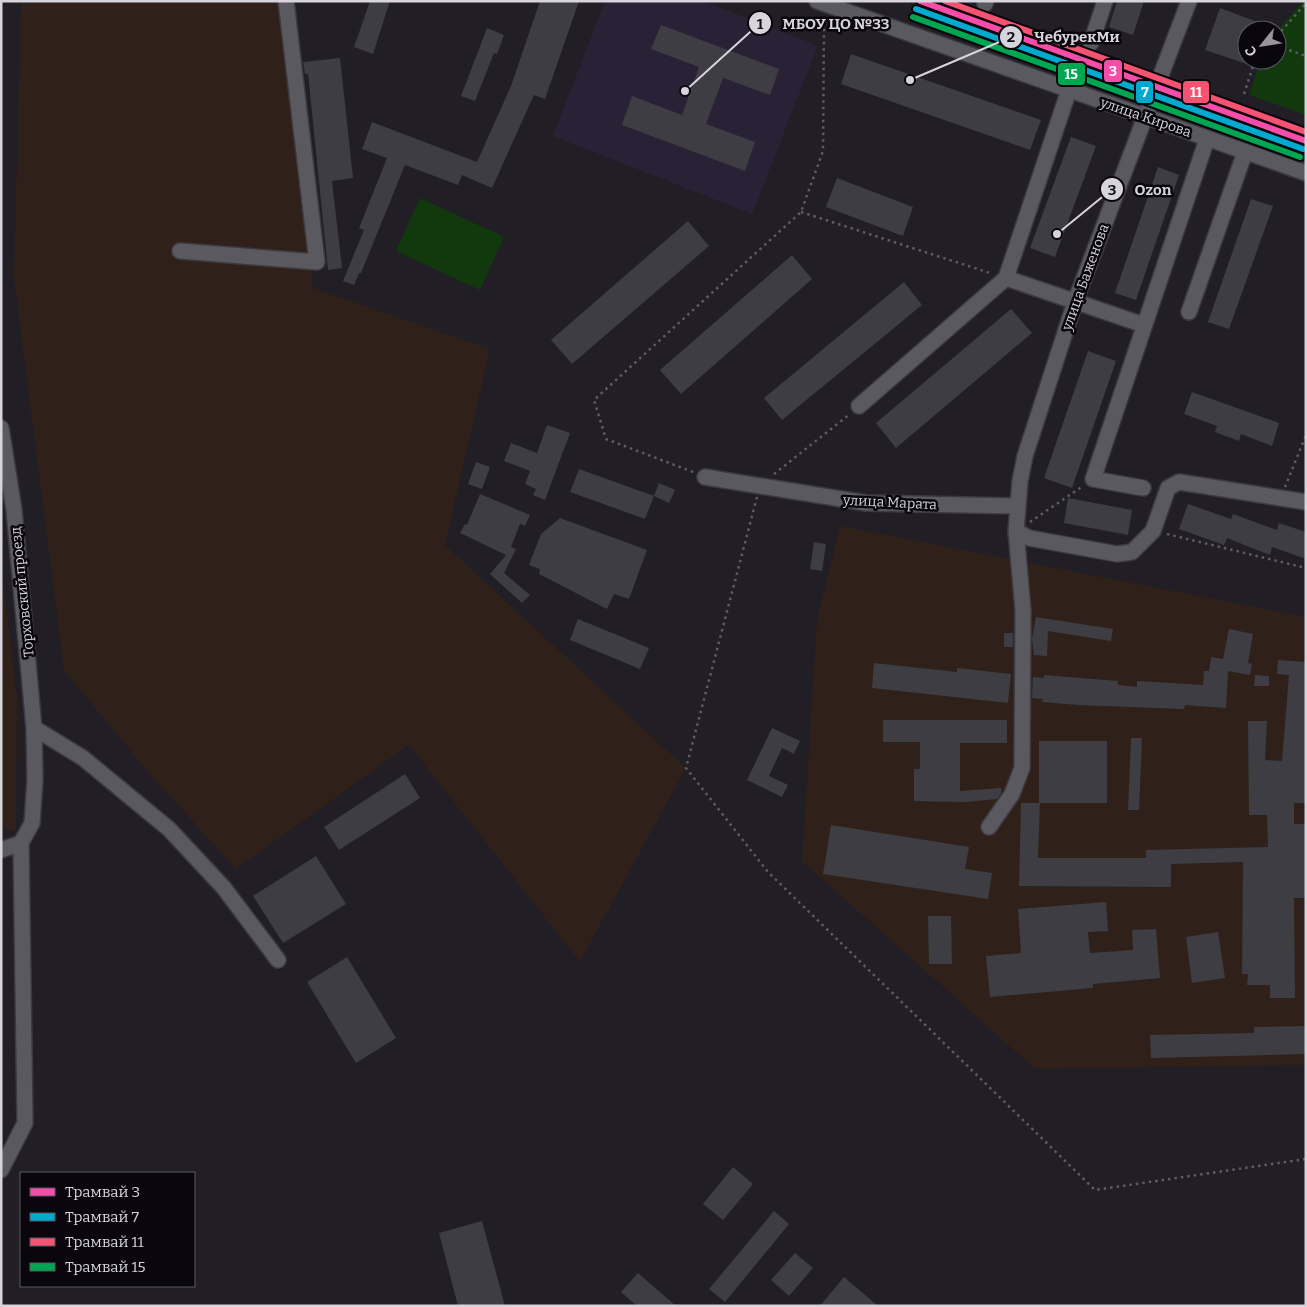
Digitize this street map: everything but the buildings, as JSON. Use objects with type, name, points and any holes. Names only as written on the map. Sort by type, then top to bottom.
[{"type":"street","points":[[180,251],[317,262],[286,1]]},
{"type":"street","name":"улица Кирова","points":[[817,1],[1306,173]]},
{"type":"street","points":[[1091,43],[1105,1]]},
{"type":"street","name":"улица Баженова","points":[[989,827],[1012,794],[1022,768],[1023,610],[1016,531],[1017,506],[1025,456],[1074,302],[1189,1]]},
{"type":"street","points":[[859,406],[1006,278],[1069,90]]},
{"type":"street","points":[[1143,488],[1093,479],[1207,138]]},
{"type":"street","points":[[1189,312],[1245,152]]},
{"type":"street","points":[[1006,278],[1144,325]]},
{"type":"street","name":"Торховский проезд","points":[[1,428],[14,510],[34,728],[35,780],[32,823],[21,843]]},
{"type":"street","name":"улица Марата","points":[[705,477],[866,503],[1017,506]]},
{"type":"street","points":[[1016,531],[1029,538],[1117,554],[1132,552],[1153,531],[1168,488],[1179,482],[1306,502]]},
{"type":"street","points":[[34,728],[83,758],[169,829],[224,888],[278,960]]},
{"type":"street","points":[[1,850],[21,843],[25,1122],[1,1170]]},
{"type":"path","points":[[1287,25],[1306,3]]},
{"type":"path","points":[[705,477],[606,439],[594,400],[801,212],[824,151],[824,28]]},
{"type":"path","points":[[1287,49],[1306,56]]},
{"type":"path","points":[[1244,94],[1252,70]]},
{"type":"path","points":[[801,212],[1006,278]]},
{"type":"path","points":[[859,406],[760,486],[686,768],[768,872],[1095,1190],[1306,1160]]},
{"type":"path","points":[[1281,498],[1306,435]]},
{"type":"path","points":[[1016,531],[1093,479]]},
{"type":"path","points":[[1153,531],[1306,568]]},
{"type":"shaded area","points":[[21,1],[282,1],[313,288],[490,349],[445,545],[686,768],[580,962],[409,745],[236,869],[148,772],[64,670],[14,278]]},
{"type":"shaded area","points":[[605,1],[703,1],[818,46],[752,214],[553,136]]},
{"type":"shaded area","points":[[840,526],[1306,617],[1306,1065],[1035,1069],[802,861],[817,620]]},
{"type":"shaded area","points":[[1,565],[17,697],[16,831],[1,828]]},
{"type":"green space","points":[[1303,1],[1306,1],[1306,115],[1249,95],[1258,70],[1287,70],[1287,20]]},
{"type":"green space","points":[[420,198],[504,237],[480,290],[396,251]]},
{"type":"tram line","name":"3","points":[[920,1],[1306,141]]},
{"type":"tram line","name":"11","points":[[945,1],[1306,132]]},
{"type":"tram line","name":"7","points":[[916,9],[1303,149]]},
{"type":"tram line","name":"15","points":[[913,17],[1300,157]]},
{"type":"place","name":"ЧебурекМи","points":[[910,80]]},
{"type":"place","name":"МБОУ ЦО №33","points":[[685,91]]},
{"type":"place","name":"Ozon","points":[[1057,234]]}]
